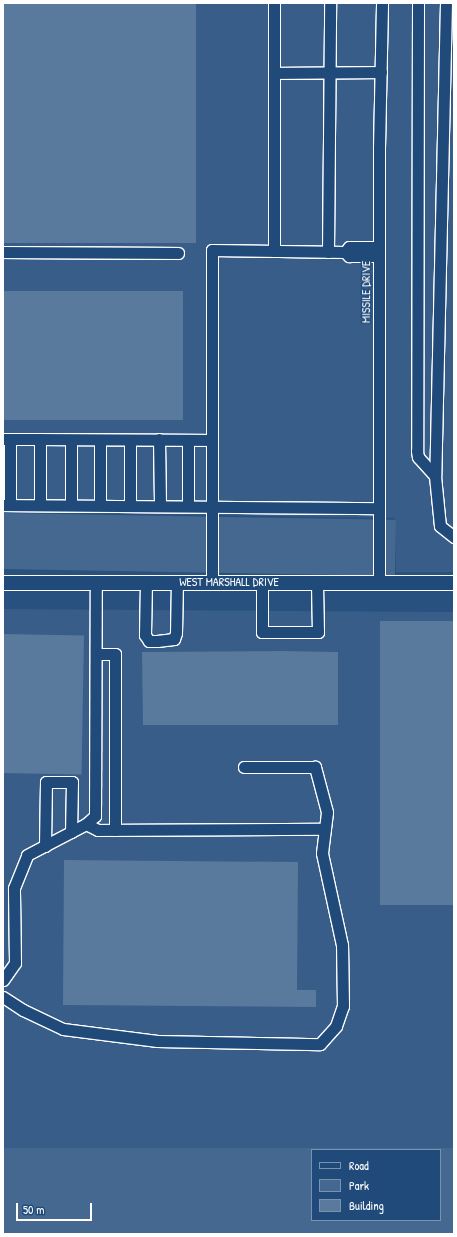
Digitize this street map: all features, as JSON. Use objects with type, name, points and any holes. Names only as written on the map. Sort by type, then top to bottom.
[{"type":"main road","name":"WEST MARSHALL DRIVE","points":[[3,583],[454,583]]},
{"type":"lane","points":[[274,3],[274,251]]},
{"type":"lane","points":[[328,252],[330,3]]},
{"type":"lane","name":"MISSILE DRIVE","points":[[379,582],[379,252],[382,3]]},
{"type":"lane","points":[[418,3],[417,451],[418,457],[435,476]]},
{"type":"lane","points":[[446,3],[435,476],[440,526],[454,537]]},
{"type":"lane","points":[[274,73],[381,72]]},
{"type":"lane","points":[[212,582],[212,250],[345,252],[349,256],[379,252]]},
{"type":"lane","points":[[3,252],[178,252]]},
{"type":"lane","points":[[212,440],[6,439],[6,505],[160,505],[379,508]]},
{"type":"lane","points":[[40,439],[40,505]]},
{"type":"lane","points":[[159,439],[160,505]]},
{"type":"lane","points":[[71,440],[71,505]]},
{"type":"lane","points":[[100,440],[100,505]]},
{"type":"lane","points":[[130,440],[130,505]]},
{"type":"lane","points":[[188,440],[188,506]]},
{"type":"lane","points":[[146,582],[145,635],[149,640],[157,641],[174,639],[176,633],[176,582]]},
{"type":"lane","points":[[262,582],[262,632],[318,632],[317,583]]},
{"type":"lane","points":[[3,980],[15,963],[14,888],[27,856],[86,824],[95,816],[96,583]]},
{"type":"lane","points":[[96,654],[115,654],[115,830]]},
{"type":"lane","points":[[3,997],[23,1010],[70,1030],[157,1041],[320,1044],[336,1026],[343,1006],[342,944],[322,853],[327,812],[315,767],[244,767]]},
{"type":"lane","points":[[45,846],[46,782],[72,782],[71,832]]},
{"type":"lane","points":[[86,824],[98,830],[325,829]]},
{"type":"shaded area","points":[[3,3],[454,3],[454,572],[396,572],[395,518],[3,512]]},
{"type":"shaded area","points":[[3,609],[454,612],[454,1148],[3,1148]]},
{"type":"green space","points":[[3,513],[396,520],[395,576],[3,569]]},
{"type":"green space","points":[[3,1148],[454,1148],[454,1234],[3,1234]]},
{"type":"building","points":[[3,3],[196,3],[196,243],[3,243]]},
{"type":"building","points":[[3,291],[183,291],[183,420],[3,420]]},
{"type":"building","points":[[380,621],[454,621],[454,905],[380,905]]},
{"type":"building","points":[[3,634],[84,635],[82,774],[3,773]]},
{"type":"building","points":[[142,652],[338,652],[338,725],[143,725]]},
{"type":"building","points":[[64,860],[298,862],[297,990],[316,990],[316,1007],[63,1005]]}]
